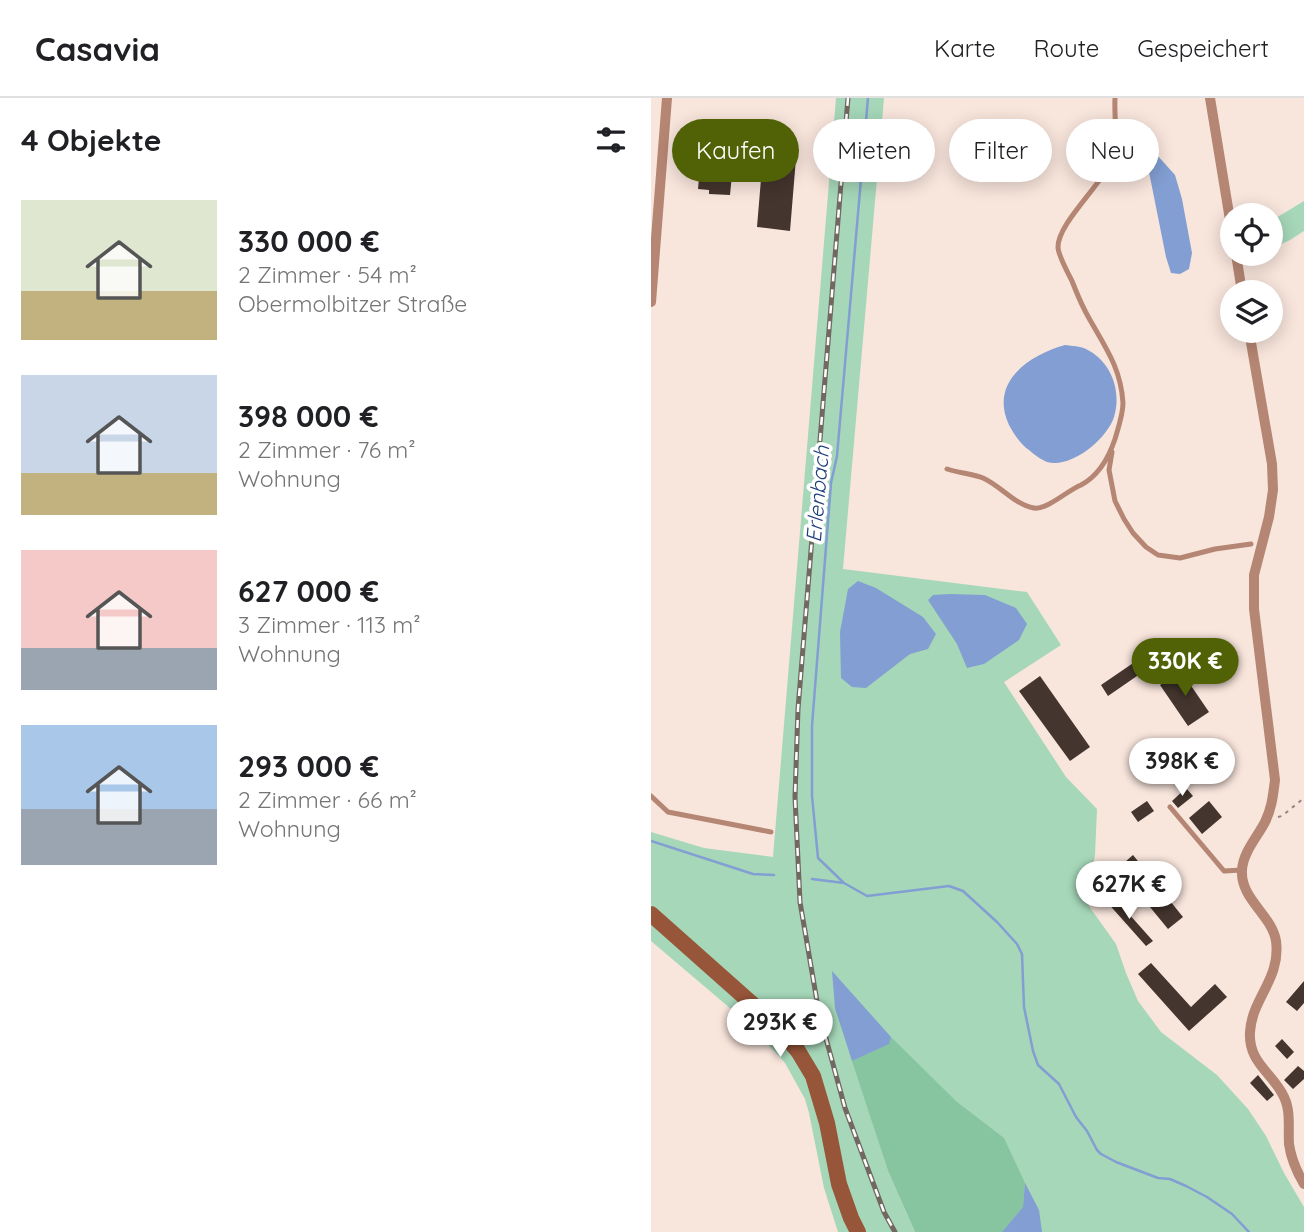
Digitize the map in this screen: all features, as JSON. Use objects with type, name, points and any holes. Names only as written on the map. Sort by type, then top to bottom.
[{"type":"street","points":[[651,302],[660,120],[667,98]]},
{"type":"street","points":[[1210,98],[1227,203]]},
{"type":"street","points":[[1251,343],[1272,464],[1273,489],[1269,517],[1254,575],[1254,609],[1275,780],[1272,803],[1266,820],[1247,854],[1242,870],[1248,894],[1275,936],[1277,952],[1275,971],[1250,1030],[1254,1054],[1259,1064],[1285,1098],[1290,1148],[1296,1171],[1304,1184]]},
{"type":"street","points":[[651,914],[777,1026],[798,1051],[813,1076],[827,1123],[839,1184],[858,1232]]},
{"type":"lane","points":[[1115,98],[1114,155],[1096,186],[1077,208],[1058,247],[1089,318],[1112,357],[1120,381],[1123,405],[1109,470],[1115,501],[1133,533],[1158,555],[1180,558],[1251,544]]},
{"type":"lane","points":[[947,469],[983,478],[1029,507],[1039,509],[1089,481],[1106,461],[1113,444]]},
{"type":"lane","points":[[651,796],[669,811],[771,832]]},
{"type":"lane","points":[[1170,807],[1224,871],[1242,870]]},
{"type":"path","points":[[1266,820],[1282,816],[1304,799]]},
{"type":"green space","points":[[836,98],[884,98],[882,119],[834,119]]},
{"type":"green space","points":[[829,182],[877,182],[843,569],[1027,592],[1061,645],[1004,682],[1066,777],[1097,809],[1095,855],[1086,902],[1116,944],[1138,1001],[1161,1032],[1217,1075],[1248,1109],[1266,1136],[1304,1207],[1304,1232],[939,1232],[853,1061],[888,1171],[915,1232],[864,1232],[850,1204],[834,1131],[768,1009],[651,905],[651,832],[704,848],[773,857]]},
{"type":"green space","points":[[1304,201],[1304,231],[1283,243],[1283,214]]},
{"type":"green space","points":[[651,921],[764,1018],[806,1074],[853,1232],[838,1232],[824,1188],[805,1099],[785,1063],[751,1026],[651,941]]},
{"type":"green space","points":[[891,1037],[957,1102],[1004,1138],[1025,1183],[1023,1207],[1002,1232],[915,1232],[888,1171],[852,1061],[888,1044]]},
{"type":"water","points":[[1159,157],[1175,175],[1192,253],[1189,269],[1180,274],[1171,273],[1151,182],[1159,182]]},
{"type":"water","points":[[1065,345],[1086,349],[1102,361],[1115,387],[1116,407],[1110,426],[1096,443],[1067,461],[1047,462],[1026,448],[1015,435],[1004,410],[1004,396],[1008,383],[1026,363]]},
{"type":"water","points":[[858,581],[876,588],[923,617],[936,634],[928,649],[910,654],[866,688],[852,687],[841,678],[840,632],[848,589]]},
{"type":"water","points":[[933,595],[985,595],[1016,608],[1027,624],[1019,640],[984,664],[967,668],[957,644],[928,600]]},
{"type":"water","points":[[832,971],[891,1037],[889,1044],[852,1061],[835,1008]]},
{"type":"water","points":[[1025,1183],[1039,1210],[1042,1232],[1002,1232],[1023,1207]]},
{"type":"building","points":[[699,182],[731,182],[730,195],[709,194],[709,190],[698,189]]},
{"type":"building","points":[[761,182],[794,182],[790,231],[757,227]]},
{"type":"building","points":[[1180,641],[1186,650],[1161,667],[1155,658]]},
{"type":"building","points":[[1142,657],[1150,667],[1108,696],[1101,685]]},
{"type":"building","points":[[1181,671],[1209,712],[1188,726],[1160,685]]},
{"type":"building","points":[[1040,676],[1090,747],[1070,761],[1019,691]]},
{"type":"building","points":[[1186,788],[1193,796],[1178,808],[1172,801]]},
{"type":"building","points":[[1147,801],[1154,811],[1138,822],[1131,812]]},
{"type":"building","points":[[1209,801],[1222,817],[1202,834],[1189,818]]},
{"type":"building","points":[[1133,855],[1183,917],[1168,929],[1118,868]]},
{"type":"building","points":[[1112,895],[1153,941],[1146,946],[1106,901]]},
{"type":"building","points":[[1151,963],[1191,1007],[1215,984],[1227,997],[1189,1031],[1138,974]]},
{"type":"building","points":[[1304,981],[1304,1003],[1297,1011],[1286,1002]]},
{"type":"building","points":[[1282,1039],[1294,1052],[1287,1059],[1275,1046]]},
{"type":"building","points":[[1298,1066],[1304,1071],[1304,1079],[1293,1089],[1284,1080]]},
{"type":"building","points":[[1258,1075],[1274,1095],[1267,1101],[1250,1083]]},
{"type":"waterway","name":"Erlenbach","points":[[844,883],[818,858],[812,796],[812,726],[831,483],[837,456],[868,98]]},
{"type":"waterway","points":[[651,841],[753,874],[774,875]]},
{"type":"waterway","points":[[812,879],[844,883],[867,896],[949,886],[963,891],[1017,944],[1022,954],[1024,1007],[1038,1065],[1059,1084],[1097,1150],[1116,1162],[1158,1178],[1170,1179],[1207,1197],[1232,1214],[1249,1232]]},
{"type":"railway","points":[[848,98],[798,709],[795,797],[800,902],[819,1013],[845,1108],[884,1212],[895,1232]]}]
